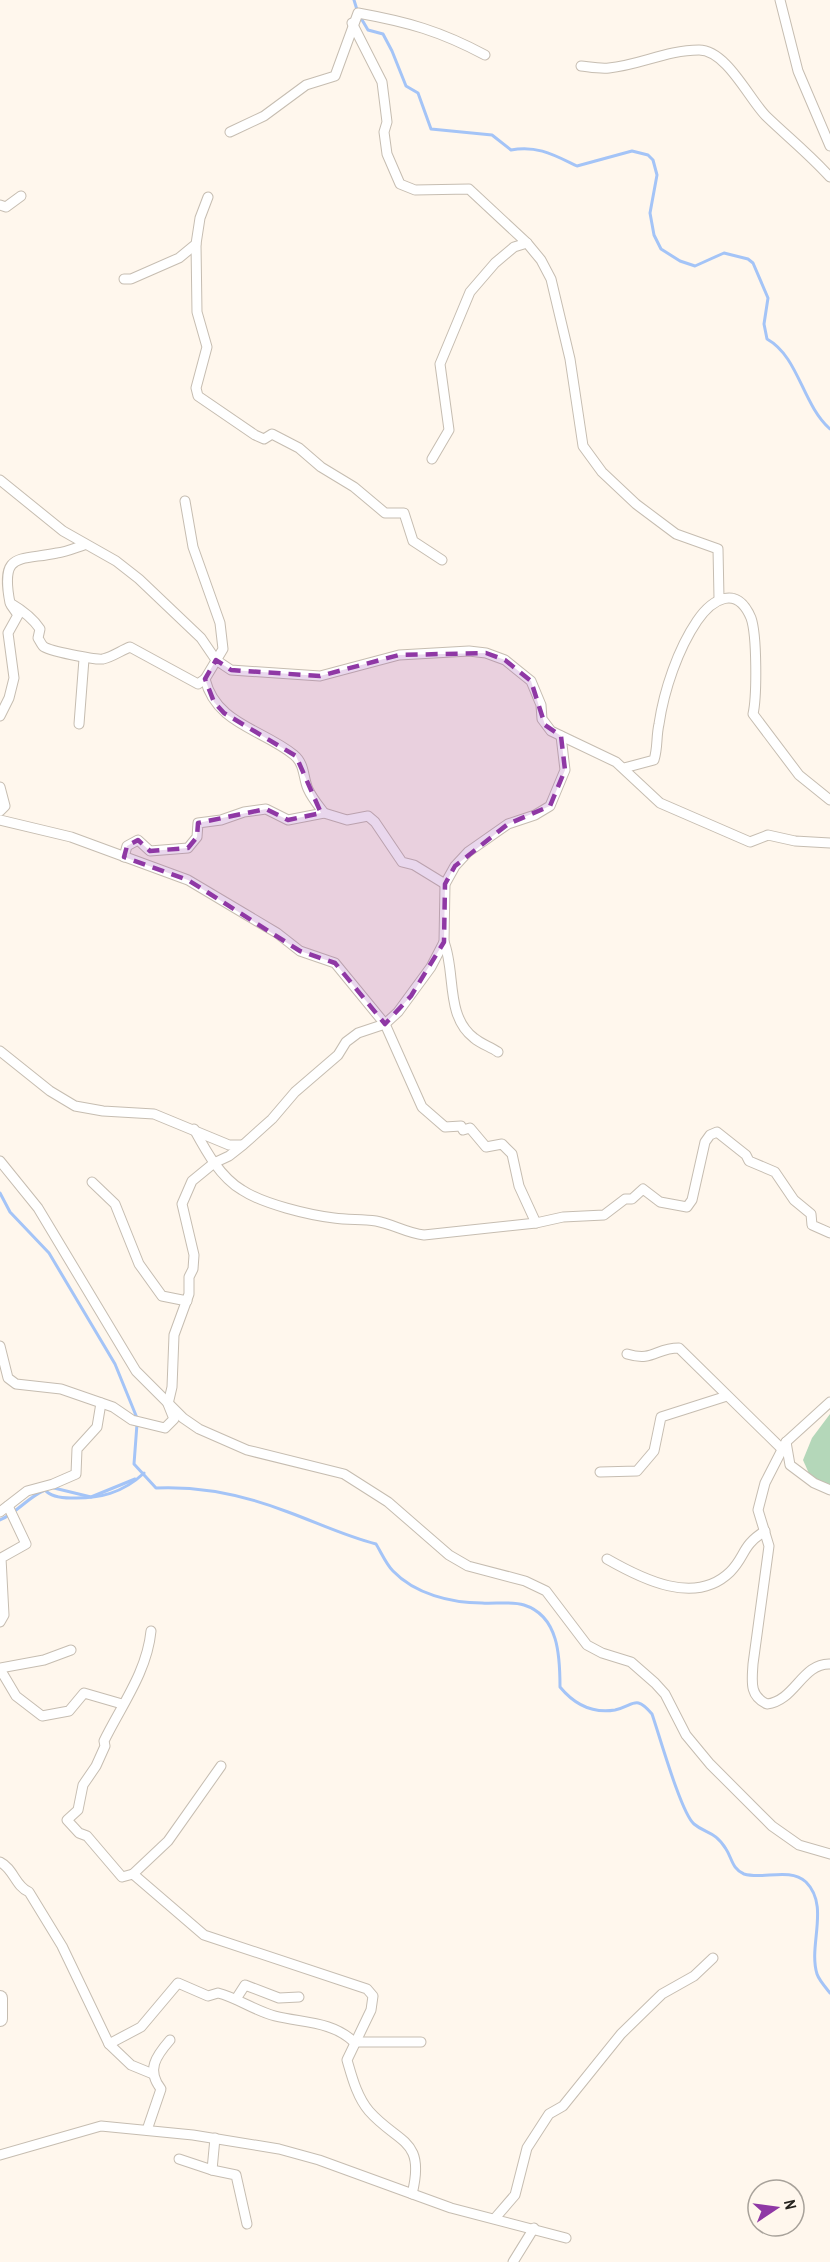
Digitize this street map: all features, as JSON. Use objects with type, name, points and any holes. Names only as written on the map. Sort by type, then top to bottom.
[{"type":"street","points":[[780,0],[798,71],[830,146]]},
{"type":"street","points":[[230,132],[264,116],[306,85],[334,76],[352,23],[358,13],[411,23],[447,35],[485,55]]},
{"type":"street","points":[[352,23],[382,81],[387,122],[384,132],[385,143],[400,183],[415,190],[469,189],[527,243],[541,260],[551,279],[570,359],[583,446],[602,472],[636,504],[676,534],[718,549],[719,598]]},
{"type":"street","points":[[581,66],[609,68],[671,52],[703,50],[724,64],[744,83],[765,116],[802,147],[830,177]]},
{"type":"street","points":[[0,205],[6,207],[21,196]]},
{"type":"street","points":[[208,197],[200,218],[196,244],[197,312],[207,347],[196,388],[198,396],[255,435],[264,439],[272,434],[278,435],[284,443],[299,448],[321,467],[354,487],[385,513],[404,513],[413,541],[442,560]]},
{"type":"street","points":[[432,459],[449,430],[440,364],[470,292],[495,263],[514,247],[527,243]]},
{"type":"street","points":[[124,279],[131,279],[179,258],[196,244]]},
{"type":"street","points":[[0,480],[84,545],[116,561],[139,579],[201,638],[216,660],[231,670],[320,676],[399,655],[469,651],[486,653],[505,660],[531,681],[541,705],[545,725],[561,736],[624,768],[660,803],[750,842],[768,835],[795,842],[830,843]]},
{"type":"street","points":[[10,603],[36,623],[40,629],[38,638],[43,647],[56,652],[69,652],[84,658],[104,659],[130,647],[198,684],[205,679],[223,649],[220,623],[193,547],[185,501]]},
{"type":"street","points":[[0,716],[9,698],[14,678],[8,633],[18,615],[10,603],[5,586],[6,570],[14,561],[24,556],[57,554],[84,545]]},
{"type":"street","points":[[624,768],[654,759],[658,747],[658,725],[683,646],[696,622],[719,598],[730,597],[740,604],[751,619],[757,696],[753,714],[800,775],[830,801]]},
{"type":"street","points":[[79,724],[84,658]]},
{"type":"street","points":[[205,679],[208,691],[224,713],[296,756],[303,769],[307,788],[324,813]]},
{"type":"street","points":[[498,1052],[473,1038],[457,1011],[450,979],[449,955],[444,942],[445,884],[455,866],[468,852],[508,824],[535,815],[550,806],[566,770],[561,736]]},
{"type":"street","points":[[0,787],[5,806],[0,811]]},
{"type":"street","points":[[124,857],[127,846],[138,840],[150,851],[188,848],[197,837],[198,823],[221,820],[244,812],[266,810],[288,820],[324,813],[347,820],[368,816],[375,822],[402,862],[434,875],[445,884]]},
{"type":"street","points":[[0,820],[71,837],[188,880],[277,933],[300,951],[335,963],[385,1024],[422,1107],[445,1127],[461,1126],[463,1130],[470,1128],[486,1148],[502,1144],[512,1154],[519,1186],[536,1223]]},
{"type":"street","points":[[0,1346],[8,1378],[16,1384],[61,1389],[113,1407],[132,1420],[165,1428],[174,1419],[168,1404],[172,1387],[174,1335],[187,1301],[194,1255],[182,1204],[192,1181],[214,1163],[243,1145],[272,1119],[295,1092],[338,1055],[346,1042],[358,1033],[385,1024],[411,996],[444,942]]},
{"type":"street","points":[[0,1051],[50,1091],[75,1106],[103,1111],[154,1114],[230,1145],[243,1145]]},
{"type":"street","points":[[194,1129],[214,1163],[240,1190],[256,1198],[333,1218],[393,1225],[407,1233],[441,1234],[536,1223],[563,1217],[604,1215],[625,1199],[632,1200],[643,1190],[660,1202],[687,1207],[692,1200],[705,1142],[710,1135],[717,1132],[746,1155],[749,1161],[775,1172],[794,1200],[812,1214],[812,1225],[830,1233]]},
{"type":"street","points":[[0,1161],[38,1208],[136,1371],[183,1418],[222,1440],[247,1450],[344,1474],[388,1502],[449,1556],[468,1566],[525,1581],[546,1591],[587,1645],[602,1653],[631,1662],[655,1683],[665,1694],[686,1735],[710,1764],[772,1826],[799,1845],[830,1854]]},
{"type":"street","points":[[92,1182],[115,1204],[139,1264],[162,1296],[187,1301]]},
{"type":"street","points":[[627,1354],[643,1359],[671,1348],[679,1348],[727,1396],[784,1446],[790,1465],[814,1483],[830,1490]]},
{"type":"street","points":[[600,1472],[637,1471],[654,1451],[662,1417],[727,1396]]},
{"type":"street","points":[[830,1402],[784,1446],[765,1484],[758,1510],[769,1546],[753,1665],[754,1694],[767,1704],[776,1703],[794,1690],[812,1668],[820,1664],[830,1664]]},
{"type":"street","points":[[0,1622],[4,1616],[0,1558],[26,1544],[4,1509],[27,1491],[53,1484],[76,1474],[77,1449],[97,1427],[100,1403]]},
{"type":"street","points":[[607,1559],[658,1584],[698,1587],[723,1578],[733,1569],[750,1540],[765,1531]]},
{"type":"street","points":[[151,1631],[149,1651],[104,1742],[105,1746],[96,1766],[83,1785],[78,1810],[67,1820],[79,1833],[87,1836],[122,1877],[133,1874],[168,1841],[221,1766]]},
{"type":"street","points":[[71,1650],[44,1660],[0,1669],[16,1696],[42,1716],[69,1711],[84,1693],[122,1704]]},
{"type":"street","points":[[0,1862],[11,1870],[22,1889],[29,1892],[62,1946],[109,2044],[131,2065],[153,2074]]},
{"type":"street","points":[[133,1874],[204,1935],[367,1989],[373,1996],[371,2010],[347,2060],[354,2084],[369,2110],[398,2135],[415,2155],[417,2166],[412,2193]]},
{"type":"street","points":[[496,2217],[515,2195],[527,2148],[549,2114],[563,2106],[621,2034],[662,1994],[694,1976],[713,1958]]},
{"type":"street","points":[[109,2044],[141,2027],[178,1983],[208,1996],[218,1993],[276,2016],[302,2020],[342,2031],[354,2042],[421,2042]]},
{"type":"street","points":[[236,2000],[245,1985],[279,1998],[299,1997]]},
{"type":"street","points":[[0,1998],[0,2019]]},
{"type":"street","points":[[147,2130],[161,2090],[153,2074],[153,2067],[159,2053],[170,2040]]},
{"type":"street","points":[[0,2155],[101,2126],[215,2138],[279,2149],[319,2160],[451,2208],[496,2217],[566,2238]]},
{"type":"street","points":[[212,2170],[215,2138]]},
{"type":"street","points":[[179,2159],[236,2175],[247,2224]]},
{"type":"street","points":[[513,2262],[534,2228]]},
{"type":"highlighted area","points":[[486,653],[505,660],[531,681],[545,725],[561,736],[565,770],[550,806],[508,824],[455,866],[445,884],[444,942],[411,996],[385,1024],[335,963],[300,951],[188,880],[124,857],[127,846],[138,840],[150,851],[188,848],[197,837],[198,823],[266,809],[288,820],[321,813],[296,756],[224,713],[214,702],[205,679],[216,660],[231,670],[320,676],[399,655]]},
{"type":"green space","points":[[830,1414],[830,1488],[811,1478],[803,1460],[812,1438]]},
{"type":"waterway","points":[[354,0],[358,13],[368,30],[383,34],[406,86],[418,93],[431,129],[492,135],[511,150],[537,150],[577,166],[632,151],[648,155],[653,160],[657,175],[650,213],[654,235],[661,249],[680,261],[695,266],[724,253],[748,259],[753,263],[768,298],[764,324],[767,339],[786,357],[813,407],[830,429]]},
{"type":"waterway","points":[[0,1193],[10,1212],[49,1253],[115,1364],[137,1418]]},
{"type":"waterway","points":[[137,1424],[134,1464],[156,1488],[206,1490],[272,1506],[376,1544],[393,1571],[412,1586],[434,1596],[470,1603],[514,1603],[536,1610],[551,1628],[555,1639],[560,1687],[577,1703],[591,1709],[615,1710],[638,1703],[652,1714],[677,1790],[689,1817],[694,1824],[718,1839],[737,1869],[744,1874],[759,1876],[792,1875],[806,1882],[817,1902],[815,1951],[817,1974],[830,1993]]},
{"type":"waterway","points":[[0,1520],[45,1490],[53,1496],[64,1498],[101,1496],[119,1490],[144,1473]]},
{"type":"waterway","points":[[54,1488],[91,1497],[135,1479]]}]
